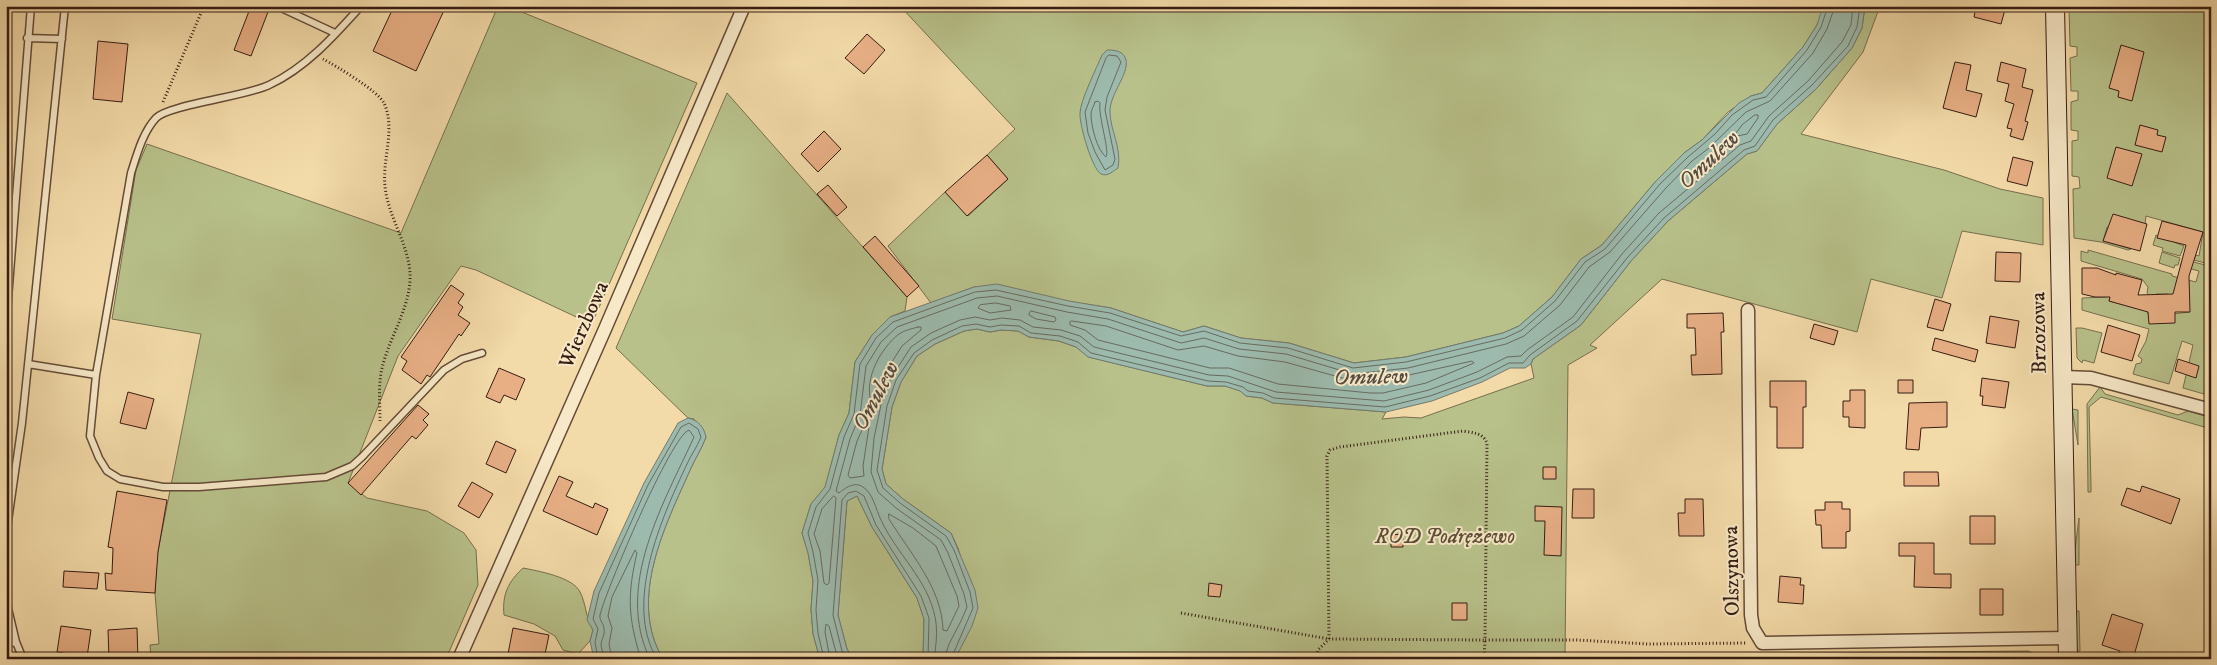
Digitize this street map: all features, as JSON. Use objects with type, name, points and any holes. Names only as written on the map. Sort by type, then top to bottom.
[{"type":"main road","name":"Brzozowa","points":[[2055,6],[2068,659]]},
{"type":"street","name":"Wierzbowa","points":[[459,659],[744,6]]},
{"type":"street","name":"Olszynowa","points":[[1748,310],[1751,614],[1753,628],[1762,643]]},
{"type":"street","points":[[2063,377],[2091,378],[2211,410]]},
{"type":"street","points":[[1762,643],[2068,638]]},
{"type":"lane","points":[[6,324],[31,6]]},
{"type":"lane","points":[[6,535],[22,423],[65,6]]},
{"type":"lane","points":[[278,6],[335,33]]},
{"type":"lane","points":[[361,6],[316,55],[270,85],[221,99],[175,109],[157,116],[146,133],[131,172],[96,375],[90,436],[99,458],[107,471],[120,479],[162,487],[199,487],[326,477],[352,466],[444,370],[462,359],[482,353]]},
{"type":"lane","points":[[27,38],[62,39]]},
{"type":"lane","points":[[28,364],[96,375]]},
{"type":"lane","points":[[6,600],[16,642],[23,659]]},
{"type":"lane","points":[[6,644],[16,642]]},
{"type":"path","points":[[157,116],[204,6]]},
{"type":"path","points":[[316,55],[338,67],[374,93],[383,102],[388,117],[389,130],[384,167],[385,186],[388,202],[408,259],[410,282],[406,300],[382,368],[380,392],[381,437]]},
{"type":"path","points":[[1316,659],[1318,650],[1329,639],[1327,456],[1330,450],[1463,430],[1479,433],[1487,443],[1484,659]]},
{"type":"path","points":[[1181,613],[1329,639],[1577,640],[1648,644],[1762,643]]},
{"type":"green space","points":[[498,6],[507,6],[697,83],[594,319],[587,322],[476,270],[461,266],[398,356],[348,483],[367,498],[427,511],[464,533],[476,550],[478,585],[446,659],[151,659],[150,645],[159,644],[155,593],[157,556],[201,334],[112,319],[136,170],[147,144],[401,233]]},
{"type":"green space","points":[[900,6],[1823,6],[1824,8],[1817,25],[1803,47],[1762,93],[1751,96],[1728,112],[1702,140],[1684,153],[1656,181],[1602,245],[1581,259],[1552,297],[1519,326],[1503,333],[1406,357],[1354,363],[1289,343],[1241,338],[1204,326],[1183,332],[1111,308],[974,287],[931,303],[888,246],[945,192],[968,216],[1008,179],[987,155],[1015,129]]},
{"type":"green space","name":"ROD Podrężewo","points":[[1865,6],[1880,6],[1863,52],[1801,134],[1944,170],[2000,189],[2043,198],[2043,245],[1962,231],[1942,298],[1871,279],[1857,332],[1662,279],[1590,345],[1597,348],[1568,365],[1565,655],[2029,651],[2039,659],[955,659],[959,648],[963,565],[958,548],[951,533],[903,499],[886,484],[882,469],[892,407],[901,382],[917,356],[935,344],[964,331],[977,329],[990,332],[1001,330],[1018,331],[1029,337],[1059,341],[1076,347],[1089,357],[1207,386],[1225,386],[1241,391],[1246,396],[1262,398],[1273,403],[1386,412],[1382,419],[1421,418],[1534,378],[1531,364],[1533,359],[1581,325],[1631,261],[1668,221],[1747,154],[1757,151],[1777,124],[1816,89],[1852,48],[1862,28]]},
{"type":"green space","points":[[2069,6],[2211,6],[2211,396],[2183,388],[2193,345],[2182,341],[2169,384],[2133,374],[2136,364],[2141,363],[2142,359],[2138,356],[2146,341],[2149,329],[2082,310],[2082,298],[2106,297],[2107,295],[2110,296],[2109,301],[2135,308],[2145,303],[2149,317],[2189,312],[2168,296],[2168,294],[2156,294],[2155,301],[2147,293],[2148,287],[2142,279],[2081,261],[2081,251],[2088,253],[2088,250],[2196,282],[2199,271],[2180,266],[2183,259],[2205,265],[2210,247],[2205,263],[2194,260],[2196,255],[2199,256],[2203,232],[2146,216],[2145,224],[2107,227],[2103,241],[2131,249],[2128,250],[2101,242],[2074,238],[2073,189],[2080,188],[2079,177],[2072,176],[2072,141],[2078,140],[2078,131],[2071,130],[2071,102],[2078,100],[2078,91],[2071,91],[2070,58],[2077,56],[2077,47],[2070,46]]},
{"type":"green space","points":[[727,93],[907,297],[905,311],[890,317],[872,335],[855,362],[849,413],[839,435],[825,488],[811,504],[802,533],[808,552],[813,581],[811,609],[813,634],[820,659],[663,659],[653,636],[649,612],[649,587],[662,537],[681,490],[706,437],[694,419],[688,418],[616,348]]},
{"type":"green space","points":[[2156,235],[2184,246],[2180,256],[2162,251],[2163,248],[2153,245]]},
{"type":"green space","points":[[2162,252],[2180,258],[2178,265],[2175,265],[2174,268],[2159,263]]},
{"type":"green space","points":[[2076,328],[2102,333],[2094,363],[2083,360],[2082,363],[2077,358]]},
{"type":"green space","points":[[2100,387],[2105,394],[2178,415],[2188,411],[2211,418],[2211,429],[2101,397],[2089,407],[2091,492],[2088,492],[2087,404]]},
{"type":"green space","points":[[2072,409],[2078,410],[2078,445]]},
{"type":"green space","points":[[857,496],[872,527],[917,598],[924,619],[923,659],[853,659],[847,649],[838,615],[847,501]]},
{"type":"green space","points":[[2079,518],[2079,565],[2077,565],[2074,564],[2074,558]]},
{"type":"green space","points":[[523,568],[563,579],[570,582],[580,592],[593,630],[590,641],[578,654],[563,650],[555,636],[534,624],[504,615],[504,601],[507,589],[513,578]]},
{"type":"green space","points":[[2076,611],[2079,611],[2080,651],[2076,651]]},
{"type":"water","name":"Omulew","points":[[1823,6],[1865,6],[1862,28],[1852,48],[1816,89],[1777,124],[1757,151],[1747,154],[1668,221],[1631,261],[1581,325],[1533,359],[1531,364],[1525,368],[1510,368],[1482,382],[1432,401],[1386,412],[1273,403],[1262,398],[1246,396],[1240,391],[1225,386],[1207,386],[1088,357],[1076,347],[1059,341],[1029,337],[1018,331],[1001,330],[990,332],[977,329],[964,331],[935,344],[917,356],[901,382],[892,407],[882,469],[886,484],[903,499],[951,533],[975,590],[978,608],[972,626],[955,659],[923,659],[924,619],[917,598],[872,527],[857,496],[847,501],[838,615],[847,649],[853,659],[820,659],[813,634],[811,609],[813,581],[802,533],[811,504],[825,487],[839,435],[849,413],[855,362],[872,335],[890,317],[974,287],[997,284],[1069,301],[1111,308],[1183,332],[1204,326],[1241,338],[1289,343],[1354,363],[1406,357],[1503,333],[1519,326],[1552,297],[1581,259],[1602,245],[1656,181],[1684,153],[1702,140],[1739,103],[1751,96],[1762,93],[1803,47],[1817,25]]},
{"type":"water","points":[[1107,50],[1121,53],[1125,57],[1126,66],[1113,98],[1110,111],[1119,160],[1118,168],[1104,175],[1097,170],[1090,155],[1080,113],[1089,84],[1102,55]]},
{"type":"water","points":[[688,418],[700,424],[706,437],[671,513],[654,562],[649,587],[649,612],[653,636],[663,659],[594,659],[590,641],[593,630],[587,620],[594,591],[644,483],[678,423]]},
{"type":"building","points":[[251,6],[268,12],[251,56],[234,50]]},
{"type":"building","points":[[394,6],[446,6],[416,71],[373,51]]},
{"type":"building","points":[[1976,6],[2006,6],[2001,24],[1974,17]]},
{"type":"building","points":[[867,34],[885,50],[864,74],[845,58]]},
{"type":"building","points":[[98,41],[128,44],[122,102],[93,99]]},
{"type":"building","points":[[2121,45],[2144,52],[2132,101],[2118,97],[2119,91],[2109,88]]},
{"type":"building","points":[[1955,62],[1971,65],[1966,90],[1982,94],[1976,117],[1943,108]]},
{"type":"building","points":[[2001,62],[2026,69],[2022,87],[2033,90],[2025,121],[2028,122],[2023,140],[2010,136],[2012,129],[2007,128],[2014,104],[2005,101],[2009,84],[1997,81]]},
{"type":"building","points":[[2140,125],[2158,130],[2157,135],[2166,137],[2162,152],[2135,145]]},
{"type":"building","points":[[824,131],[841,149],[818,172],[801,154]]},
{"type":"building","points":[[2116,147],[2142,154],[2132,186],[2107,178]]},
{"type":"building","points":[[987,155],[1008,179],[967,216],[945,192]]},
{"type":"building","points":[[2013,157],[2033,162],[2027,186],[2007,181]]},
{"type":"building","points":[[828,185],[847,207],[837,216],[817,194]]},
{"type":"building","points":[[2113,214],[2147,224],[2140,251],[2103,241]]},
{"type":"building","points":[[2162,221],[2203,232],[2189,276],[2190,312],[2175,312],[2175,323],[2149,324],[2148,312],[2109,301],[2110,297],[2095,297],[2082,294],[2082,268],[2097,268],[2116,275],[2116,273],[2142,280],[2138,295],[2173,294],[2186,245],[2157,238]]},
{"type":"building","points":[[875,236],[919,286],[907,297],[863,247]]},
{"type":"building","points":[[1996,252],[2021,253],[2020,282],[1995,281]]},
{"type":"building","points":[[451,285],[464,294],[458,303],[463,307],[458,315],[470,323],[461,336],[459,334],[430,377],[427,375],[421,384],[402,370],[407,361],[401,357]]},
{"type":"building","points":[[1935,299],[1951,304],[1943,331],[1927,327]]},
{"type":"building","points":[[1723,313],[1724,332],[1721,332],[1722,374],[1692,375],[1691,355],[1696,355],[1695,328],[1687,328],[1687,314]]},
{"type":"building","points":[[1990,316],[2019,321],[2015,348],[1986,343]]},
{"type":"building","points":[[1814,324],[1838,331],[1834,345],[1810,338]]},
{"type":"building","points":[[2108,325],[2140,335],[2132,361],[2101,352]]},
{"type":"building","points":[[1935,338],[1978,350],[1975,362],[1932,350]]},
{"type":"building","points":[[2178,359],[2199,366],[2196,378],[2175,371]]},
{"type":"building","points":[[499,368],[525,379],[516,400],[504,395],[500,403],[486,397]]},
{"type":"building","points":[[1982,378],[2009,382],[2005,408],[1982,405],[1983,396],[1980,396]]},
{"type":"building","points":[[1898,380],[1913,380],[1913,393],[1898,393]]},
{"type":"building","points":[[1770,381],[1806,381],[1806,407],[1803,407],[1803,448],[1777,448],[1777,407],[1770,407]]},
{"type":"building","points":[[1850,390],[1865,390],[1865,428],[1849,427],[1849,417],[1843,417],[1843,401],[1850,401]]},
{"type":"building","points":[[128,392],[154,399],[146,429],[120,423]]},
{"type":"building","points":[[1947,402],[1947,427],[1921,428],[1919,450],[1906,449],[1909,403]]},
{"type":"building","points":[[418,405],[429,414],[423,420],[428,425],[416,439],[412,436],[361,495],[348,483]]},
{"type":"building","points":[[496,441],[516,450],[506,473],[486,464]]},
{"type":"building","points":[[1543,467],[1556,467],[1556,479],[1543,479]]},
{"type":"building","points":[[1904,472],[1938,472],[1939,486],[1904,486]]},
{"type":"building","points":[[559,476],[573,482],[566,496],[593,508],[595,503],[608,509],[597,535],[543,511]]},
{"type":"building","points":[[472,482],[493,494],[479,518],[458,506]]},
{"type":"building","points":[[2142,486],[2180,499],[2171,524],[2121,505],[2127,488],[2140,492]]},
{"type":"building","points":[[1573,489],[1594,489],[1594,518],[1572,518]]},
{"type":"building","points":[[117,491],[167,500],[158,552],[155,593],[106,590],[105,573],[112,574],[113,548],[108,547]]},
{"type":"building","points":[[1685,499],[1703,499],[1704,536],[1679,536],[1678,513],[1685,513]]},
{"type":"building","points":[[1825,502],[1842,502],[1842,509],[1850,509],[1850,531],[1846,532],[1846,548],[1822,548],[1821,525],[1816,525],[1815,510],[1825,510]]},
{"type":"building","points":[[1535,506],[1562,507],[1561,556],[1544,555],[1545,521],[1535,521]]},
{"type":"building","points":[[1970,516],[1995,516],[1995,544],[1970,544]]},
{"type":"building","points":[[1403,534],[1403,547],[1391,547],[1391,535]]},
{"type":"building","points":[[1899,543],[1934,543],[1934,574],[1951,574],[1951,588],[1914,587],[1915,556],[1899,556]]},
{"type":"building","points":[[64,571],[99,573],[97,589],[63,587]]},
{"type":"building","points":[[1780,576],[1801,578],[1800,585],[1804,585],[1803,604],[1778,602]]},
{"type":"building","points":[[1209,583],[1222,585],[1220,597],[1208,596]]},
{"type":"building","points":[[1980,589],[2003,589],[2003,615],[1980,615]]},
{"type":"building","points":[[1452,603],[1467,603],[1467,620],[1452,620]]},
{"type":"building","points":[[2112,614],[2143,624],[2133,659],[2118,659],[2120,651],[2102,645]]},
{"type":"building","points":[[61,626],[91,630],[87,657],[57,652]]},
{"type":"building","points":[[137,628],[138,659],[109,659],[108,630]]},
{"type":"building","points":[[513,628],[549,635],[544,659],[516,659],[516,656],[508,654]]}]
